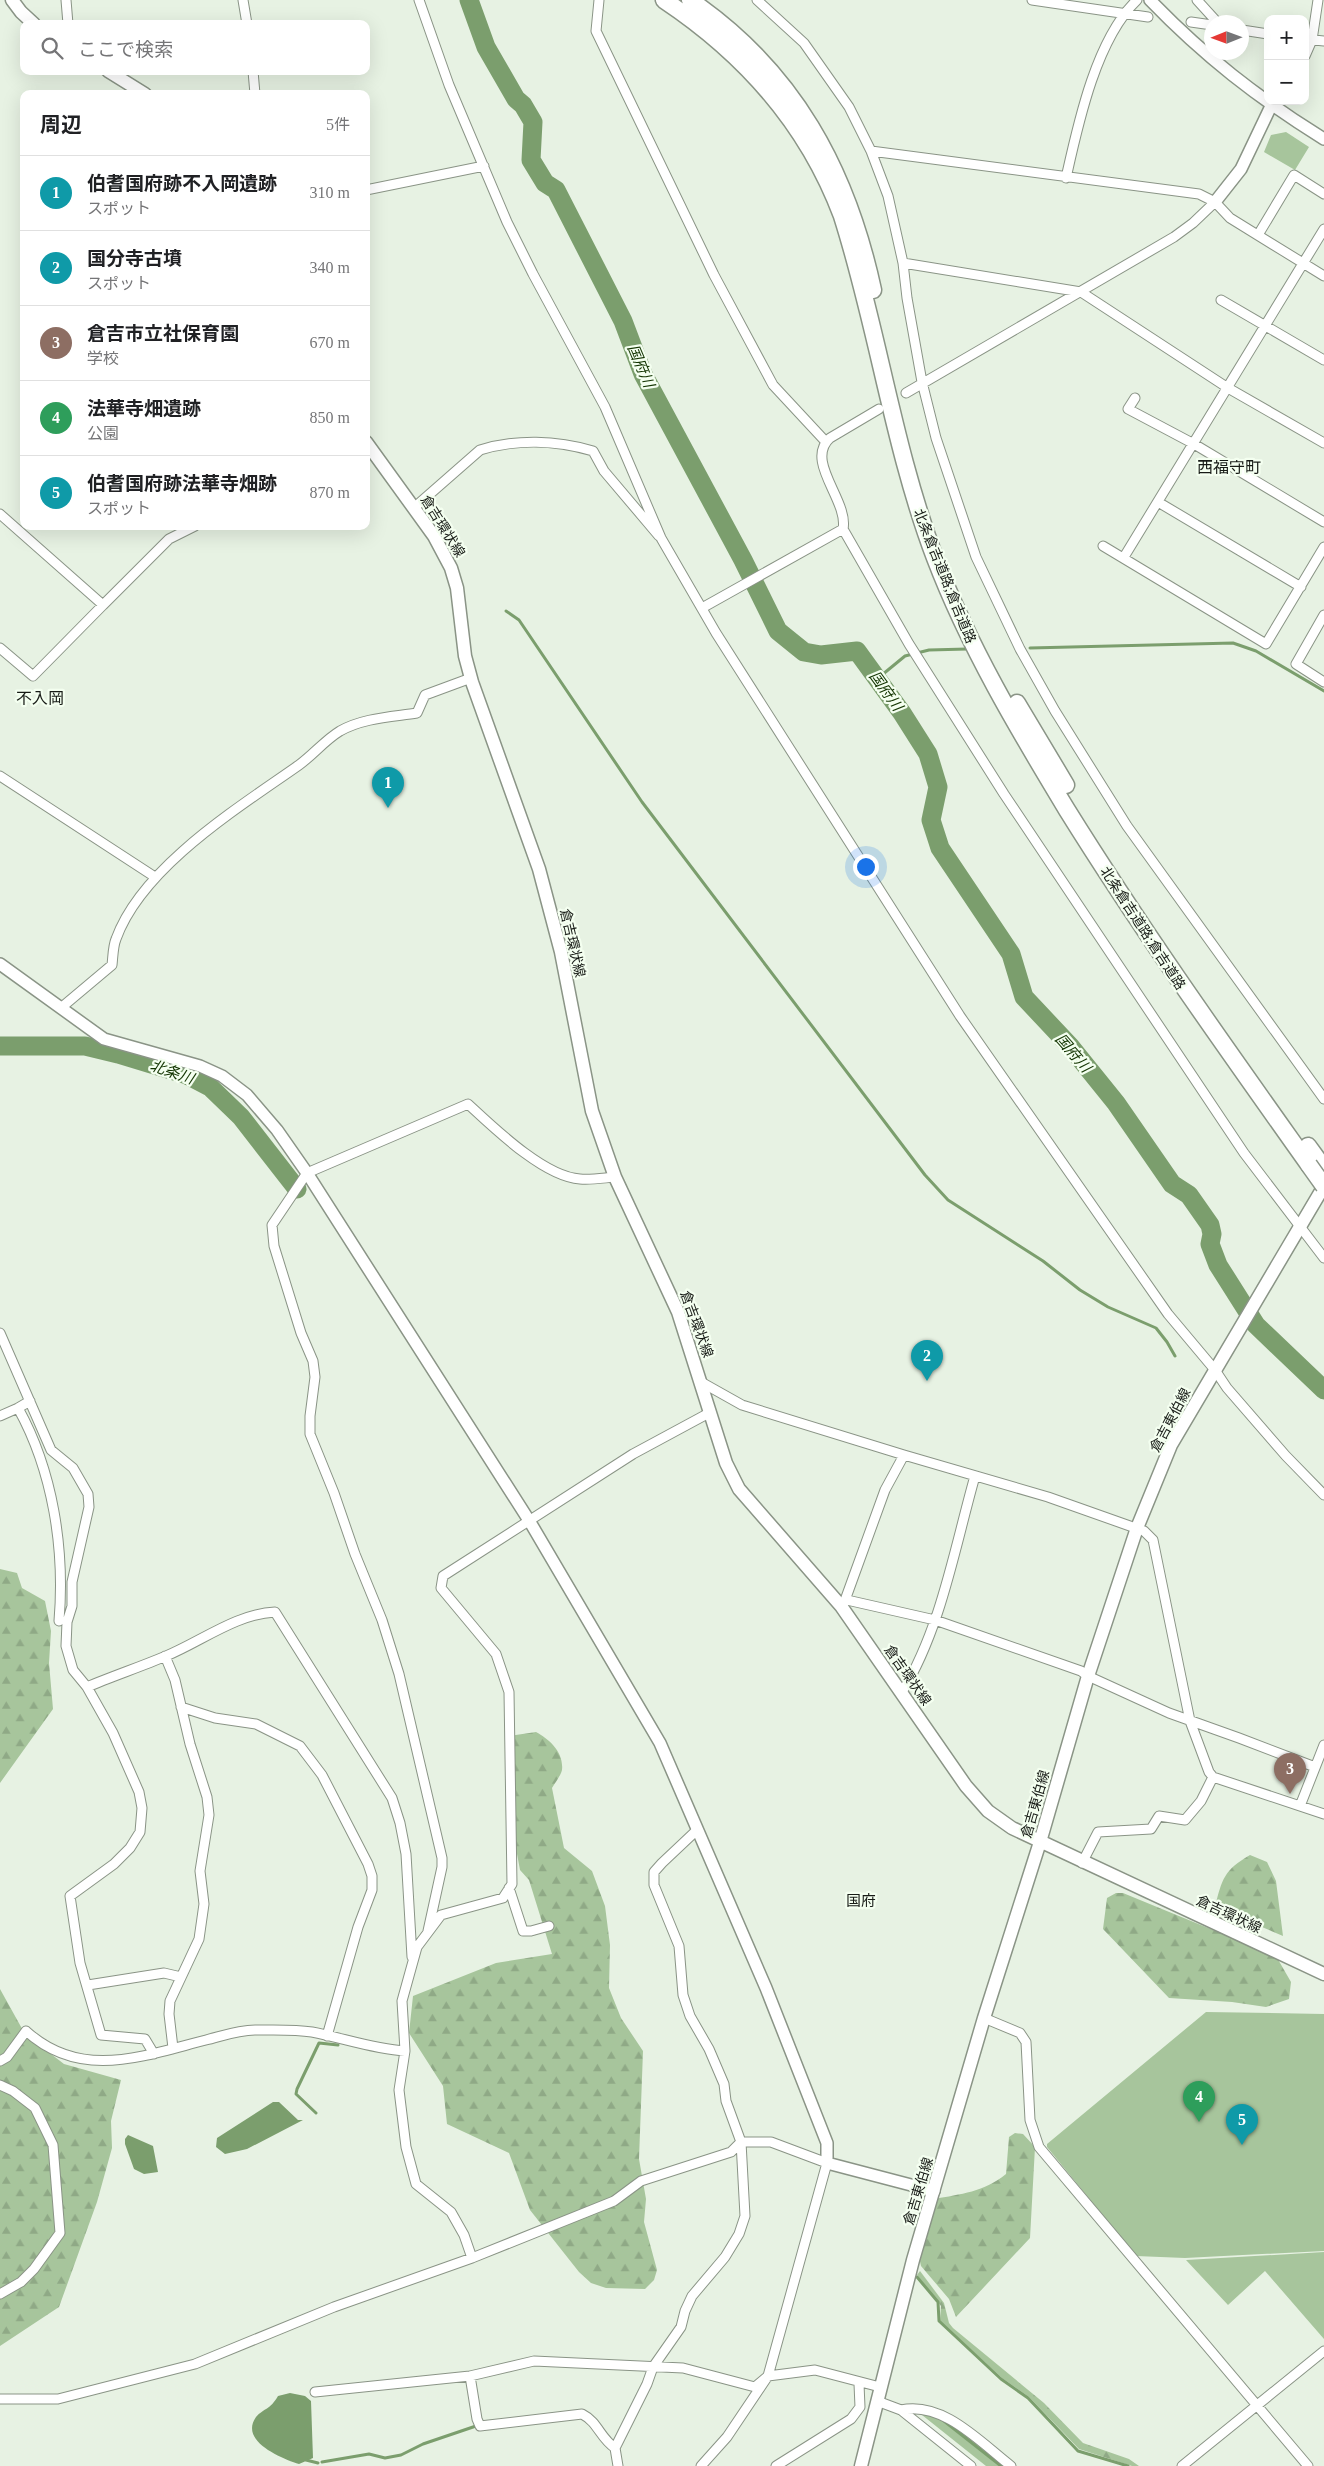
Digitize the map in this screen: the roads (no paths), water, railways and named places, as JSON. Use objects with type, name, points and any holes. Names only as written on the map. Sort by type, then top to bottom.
[{"type":"highway","name":"北条倉吉道路;倉吉道路","points":[[664,0],[694,20],[743,63],[777,101],[810,148],[834,194],[842,216],[916,504],[959,617],[987,673],[1028,746],[1112,881],[1176,978],[1316,1163]]},
{"type":"highway","name":"北条倉吉道路;倉吉道路","points":[[690,0],[728,30],[775,76],[821,142],[838,176],[858,228],[907,436],[945,555],[969,612],[997,668],[1043,748],[1121,876],[1316,1163],[1324,1186]]},
{"type":"main road","points":[[12,0],[20,12],[29,20]]},
{"type":"main road","points":[[114,75],[138,90]]},
{"type":"main road","name":"倉吉環状線","points":[[370,447],[415,507],[434,536],[451,568],[457,588],[465,656],[471,678],[539,869],[560,952],[592,1111],[615,1177],[678,1312],[726,1463],[739,1489],[844,1603],[966,1786],[988,1811],[1012,1828],[1082,1863],[1324,1974]]},
{"type":"main road","name":"倉吉東伯線","points":[[861,2466],[880,2387],[984,2018],[1040,1842],[1088,1676],[1137,1528],[1171,1445],[1324,1186]]},
{"type":"street","points":[[66,0],[68,20]]},
{"type":"street","points":[[243,0],[246,20]]},
{"type":"street","points":[[419,0],[449,85],[507,222],[533,274],[606,407],[661,538],[702,608],[846,840],[960,1016],[1168,1314],[1215,1370],[1227,1388],[1273,1441],[1324,1495]]},
{"type":"street","points":[[599,0],[596,31],[714,275],[774,385],[826,442]]},
{"type":"street","points":[[757,0],[804,43],[849,107],[871,151],[888,196],[903,263],[907,298],[922,382],[936,438],[976,557],[1020,649],[1055,711],[1127,826],[1324,1099]]},
{"type":"street","points":[[1032,0],[1148,17]]},
{"type":"street","points":[[1066,178],[1084,104],[1096,71],[1124,13],[1137,0]]},
{"type":"street","points":[[1150,0],[1206,55],[1264,98]]},
{"type":"street","points":[[1197,0],[1211,15]]},
{"type":"street","points":[[1318,0],[1309,39],[1324,41]]},
{"type":"street","points":[[1191,22],[1204,24]]},
{"type":"street","points":[[1249,31],[1264,33]]},
{"type":"street","points":[[254,75],[255,90]]},
{"type":"street","points":[[906,393],[922,382],[1081,292],[1193,223],[1215,202],[1241,169],[1272,105]]},
{"type":"street","points":[[1273,105],[1324,139]]},
{"type":"street","points":[[871,151],[1199,194],[1215,202],[1230,218],[1324,276]]},
{"type":"street","points":[[370,189],[484,166]]},
{"type":"street","points":[[1258,235],[1294,175],[1324,194]]},
{"type":"street","points":[[1124,557],[1228,388],[1264,324],[1304,264],[1324,229]]},
{"type":"street","points":[[903,263],[1081,292],[1228,388],[1324,443]]},
{"type":"street","points":[[1221,300],[1324,360]]},
{"type":"street","points":[[1135,398],[1128,409],[1194,444],[1324,522]]},
{"type":"street","points":[[702,608],[840,532],[845,519],[821,455],[826,442],[879,409]]},
{"type":"street","points":[[415,507],[480,450],[494,446],[544,441],[574,445],[592,451],[604,471],[654,533],[661,538]]},
{"type":"street","points":[[1158,502],[1301,587]]},
{"type":"street","points":[[0,514],[103,605]]},
{"type":"street","points":[[0,648],[33,676],[169,539],[187,530]]},
{"type":"street","points":[[840,532],[908,644],[1004,794],[1244,1153],[1324,1258]]},
{"type":"street","points":[[1103,546],[1266,644],[1324,547]]},
{"type":"street","points":[[1323,620],[1296,664],[1324,682]]},
{"type":"street","points":[[62,1007],[112,965],[115,940],[128,912],[155,877],[187,847],[311,757],[339,732],[369,720],[417,714],[425,695],[471,678]]},
{"type":"street","points":[[0,776],[155,877]]},
{"type":"street","points":[[0,964],[104,1038],[200,1066],[222,1076],[247,1095],[277,1130],[307,1173],[530,1522],[660,1743],[777,2015],[826,2143],[827,2163],[768,2376],[726,2437],[701,2466]]},
{"type":"street","points":[[428,1931],[442,1866],[442,1858],[399,1674],[382,1620],[354,1554],[334,1493],[310,1434],[310,1416],[315,1377],[313,1361],[301,1333],[274,1246],[272,1225],[307,1173],[468,1104],[504,1138],[558,1174],[578,1179],[615,1177]]},
{"type":"street","points":[[0,1334],[51,1450],[73,1468],[88,1494],[89,1507],[72,1582],[72,1606],[67,1622],[66,1646],[73,1670],[87,1687],[114,1733],[139,1792],[142,1808],[140,1832],[130,1848],[114,1864],[70,1896],[80,1963],[88,1985],[101,2035],[145,2039],[154,2054]]},
{"type":"street","points":[[701,1382],[742,1405],[904,1456],[1048,1496],[1137,1528],[1153,1540],[1190,1721],[1208,1772],[1213,1777],[1324,1814]]},
{"type":"street","points":[[0,1416],[30,1401]]},
{"type":"street","points":[[18,1408],[30,1431],[42,1462],[56,1525],[62,1589],[59,1621]]},
{"type":"street","points":[[472,2258],[464,2235],[451,2212],[416,2184],[406,2148],[399,2090],[405,2051],[402,2001],[417,1948],[441,1915],[503,1898],[512,1884],[508,1692],[496,1654],[441,1588],[443,1576],[530,1522],[633,1454],[709,1413]]},
{"type":"street","points":[[904,1456],[885,1490],[844,1603],[935,1620],[1081,1671],[1088,1676],[1190,1721],[1315,1767]]},
{"type":"street","points":[[902,1692],[923,1650],[935,1620],[975,1476]]},
{"type":"street","points":[[87,1687],[165,1656],[240,1620],[260,1613],[275,1612],[392,1798],[400,1823],[406,1854],[412,1962]]},
{"type":"street","points":[[165,1656],[175,1680],[207,1797],[209,1815],[200,1871],[204,1904],[199,1939],[170,2001],[170,2028],[173,2048]]},
{"type":"street","points":[[181,1706],[215,1718],[256,1724],[300,1746],[322,1775],[368,1864],[372,1876],[372,1890],[355,1936],[327,2036]]},
{"type":"street","points":[[1300,1806],[1324,1745]]},
{"type":"street","points":[[1082,1863],[1098,1832],[1151,1829],[1159,1816],[1186,1820],[1201,1801],[1213,1777]]},
{"type":"street","points":[[618,2466],[615,2448],[653,2368],[681,2326],[692,2296],[725,2257],[739,2234],[745,2216],[741,2142],[726,2101],[724,2084],[709,2049],[690,2016],[683,1995],[679,1946],[654,1885],[654,1872],[697,1830]]},
{"type":"street","points":[[509,1888],[522,1931],[531,1932],[549,1926]]},
{"type":"street","points":[[88,1985],[164,1973],[181,1977]]},
{"type":"street","points":[[984,2018],[1020,2033],[1026,2042],[1030,2120],[1039,2147],[1308,2466]]},
{"type":"street","points":[[0,2061],[7,2058],[26,2031],[46,2048],[62,2056],[80,2060],[126,2059],[154,2054],[245,2030],[310,2032],[388,2050],[405,2051]]},
{"type":"street","points":[[0,2085],[13,2091],[34,2108],[53,2146],[60,2233],[34,2269],[21,2282],[0,2294]]},
{"type":"street","points":[[0,2399],[58,2399],[195,2364],[334,2307],[472,2258],[614,2201],[640,2181],[731,2152],[741,2142],[771,2142],[827,2163],[934,2191]]},
{"type":"street","points":[[1182,2466],[1324,2350]]},
{"type":"street","points":[[315,2392],[470,2376],[534,2361],[683,2368],[755,2387],[768,2376],[815,2370],[859,2384],[880,2387]]},
{"type":"street","points":[[470,2376],[477,2419],[480,2426],[582,2414],[591,2419],[605,2441],[615,2448]]},
{"type":"street","points":[[776,2466],[851,2419],[860,2407],[859,2384]]},
{"type":"street","points":[[877,2401],[901,2410],[972,2466]]},
{"type":"street","points":[[901,2410],[913,2408],[937,2412],[968,2432],[1011,2466]]},
{"type":"waterway","name":"国府川","points":[[469,0],[486,47],[516,99],[523,105],[533,122],[531,160],[545,183],[556,190],[623,321],[643,374],[743,560],[778,631],[804,652],[821,655],[857,651],[902,713],[928,754],[938,787],[931,820],[940,848],[1011,954],[1024,997],[1070,1046],[1116,1103],[1172,1184],[1189,1195],[1210,1225],[1212,1234],[1210,1244],[1218,1265],[1256,1325],[1324,1390]]},
{"type":"waterway","points":[[506,611],[519,620],[642,802],[925,1175],[948,1200],[1043,1261],[1080,1290],[1108,1307],[1156,1328],[1175,1356]]},
{"type":"waterway","points":[[1030,648],[1233,643],[1256,651],[1324,691]]},
{"type":"waterway","points":[[877,679],[905,656],[929,650],[967,649]]},
{"type":"waterway","name":"北条川","points":[[0,1046],[85,1046],[187,1075],[210,1087],[241,1117],[297,1189]]},
{"type":"waterway","points":[[316,2113],[296,2094],[297,2089],[319,2043],[338,2045]]},
{"type":"waterway","points":[[917,2277],[938,2302],[939,2321],[1001,2379],[1028,2398],[1078,2451],[1128,2466]]},
{"type":"waterway","points":[[944,2421],[1001,2466]]},
{"type":"waterway","points":[[322,2462],[369,2454],[385,2458],[401,2455],[423,2444],[476,2426]]},
{"type":"waterway","points":[[306,2460],[318,2463]]},
{"type":"place","name":"伯耆国府跡不入岡遺跡","points":[[388,808]]},
{"type":"place","name":"国分寺古墳","points":[[927,1381]]},
{"type":"place","name":"倉吉市立社保育園","points":[[1290,1794]]},
{"type":"place","name":"法華寺畑遺跡","points":[[1199,2122]]},
{"type":"place","name":"伯耆国府跡法華寺畑跡","points":[[1242,2145]]},
{"type":"district","name":"西福守町","points":[[1229,467]]},
{"type":"district","name":"不入岡","points":[[40,698]]},
{"type":"district","name":"国府","points":[[861,1901]]}]
